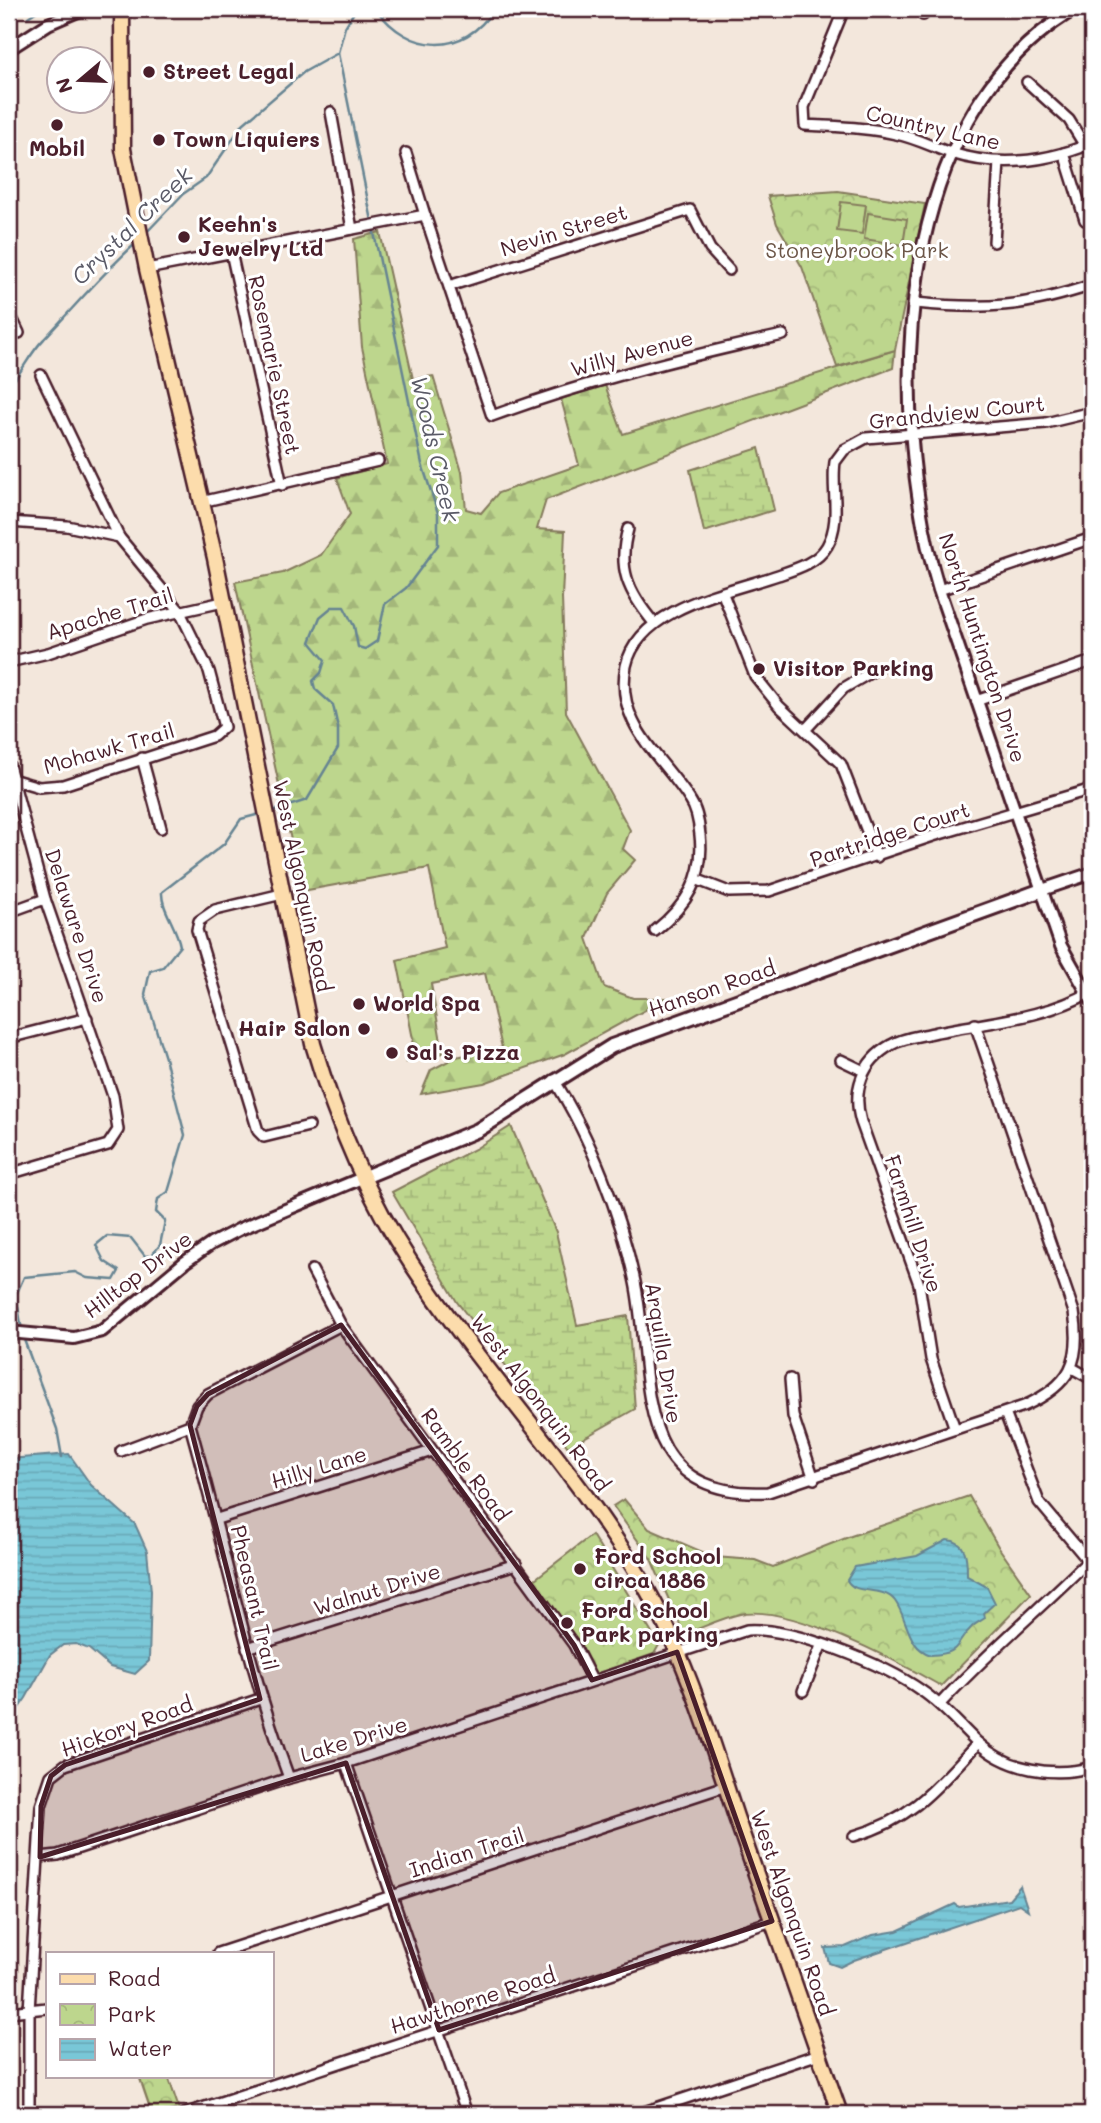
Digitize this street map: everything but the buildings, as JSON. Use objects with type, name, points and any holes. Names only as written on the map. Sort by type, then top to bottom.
[{"type":"main road","name":"West Algonquin Road","points":[[122,9],[123,149],[223,602],[313,1044],[335,1117],[362,1178],[411,1263],[636,1571],[677,1652],[840,2114]]},
{"type":"main road","name":"Hanson Road","points":[[362,1178],[478,1130],[554,1080],[624,1041],[1042,890]]},
{"type":"street","points":[[9,49],[48,24],[83,9]]},
{"type":"street","name":"Country Lane","points":[[844,9],[804,107],[805,125],[868,128],[925,141],[950,153],[999,162],[1034,160],[1088,144]]},
{"type":"street","name":"North Huntington Drive","points":[[1075,9],[1026,44],[994,78],[965,122],[950,153],[920,268],[909,390],[909,436],[926,546],[939,590],[1068,961],[1091,995]]},
{"type":"street","points":[[1027,82],[1069,120],[1088,144]]},
{"type":"street","points":[[331,112],[356,228]]},
{"type":"street","points":[[406,153],[449,286]]},
{"type":"street","points":[[1064,153],[1085,220]]},
{"type":"street","points":[[994,242],[999,162]]},
{"type":"street","name":"Nevin Street","points":[[449,286],[690,210],[710,249],[729,270]]},
{"type":"street","points":[[148,269],[425,215]]},
{"type":"street","name":"Rosemarie Street","points":[[231,252],[282,485]]},
{"type":"street","points":[[916,303],[966,307],[1022,305],[1092,285]]},
{"type":"street","name":"Willy Avenue","points":[[449,286],[492,416],[573,387],[650,365],[783,335]]},
{"type":"street","points":[[9,312],[19,332]]},
{"type":"street","points":[[41,375],[119,537],[179,610]]},
{"type":"street","name":"Grandview Court","points":[[655,931],[684,904],[698,880],[701,839],[695,809],[643,740],[626,699],[624,680],[628,660],[636,642],[654,623],[672,612],[799,568],[815,559],[827,545],[835,525],[835,462],[844,450],[866,438],[1046,422],[1092,412]]},
{"type":"street","points":[[201,502],[378,461]]},
{"type":"street","points":[[9,522],[67,526],[119,537]]},
{"type":"street","points":[[628,528],[622,558],[625,580],[630,593],[654,623]]},
{"type":"street","points":[[939,590],[1092,538]]},
{"type":"street","points":[[723,594],[755,676],[779,706],[841,764],[877,857]]},
{"type":"street","name":"Apache Trail","points":[[9,662],[179,610],[223,602]]},
{"type":"street","name":"Mohawk Trail","points":[[12,781],[39,787],[56,786],[214,736],[224,727],[221,709],[203,656],[179,610]]},
{"type":"street","points":[[979,700],[1092,661]]},
{"type":"street","points":[[806,729],[844,688],[878,668]]},
{"type":"street","points":[[142,758],[161,828]]},
{"type":"street","name":"Delaware Drive","points":[[9,765],[45,899],[113,1097],[118,1130],[108,1145],[9,1174]]},
{"type":"street","name":"Partridge Court","points":[[698,880],[729,892],[769,891],[877,857],[933,836],[1016,814],[1092,789]]},
{"type":"street","name":"Hanson Road","points":[[1042,890],[1092,873]]},
{"type":"street","points":[[282,894],[215,910],[199,921],[197,930],[258,1131],[264,1137],[309,1126]]},
{"type":"street","points":[[9,912],[45,899]]},
{"type":"street","points":[[841,1060],[864,1072],[877,1054],[895,1042],[1042,1011],[1091,995]]},
{"type":"street","points":[[9,1038],[87,1018]]},
{"type":"street","points":[[975,1024],[1074,1311],[1077,1345],[1072,1367],[1092,1379]]},
{"type":"street","name":"Farmhill Drive","points":[[864,1072],[857,1093],[858,1114],[919,1284],[931,1359],[955,1429]]},
{"type":"street","name":"Arquilla Drive","points":[[554,1080],[577,1115],[589,1142],[628,1252],[636,1284],[650,1410],[663,1444],[693,1475],[710,1485],[731,1490],[768,1492],[814,1479],[1005,1413],[1046,1395],[1072,1367]]},
{"type":"street","name":"Hilltop Drive","points":[[9,1332],[74,1338],[102,1331],[175,1270],[211,1244],[240,1228],[362,1178]]},
{"type":"street","name":"Ramble Road","points":[[312,1270],[341,1325],[574,1645],[592,1680]]},
{"type":"street","points":[[121,1451],[190,1425],[197,1406],[208,1394],[341,1325]]},
{"type":"street","points":[[790,1380],[793,1416],[814,1479]]},
{"type":"street","points":[[940,1704],[975,1667],[1091,1561],[1039,1502],[1005,1413]]},
{"type":"street","name":"Pheasant Trail","points":[[190,1425],[217,1519],[260,1699],[289,1778]]},
{"type":"street","name":"Hilly Lane","points":[[217,1519],[432,1451]]},
{"type":"street","name":"Walnut Drive","points":[[247,1648],[516,1564]]},
{"type":"street","name":"Lake Drive","points":[[40,1857],[58,1855],[289,1778],[346,1763],[747,1630],[778,1630],[902,1678],[940,1704],[978,1743],[1000,1757],[1030,1769],[1057,1772],[1092,1767]]},
{"type":"street","points":[[803,1691],[821,1646]]},
{"type":"street","name":"Hickory Road","points":[[29,2114],[29,2011],[41,1806],[51,1776],[65,1765],[260,1699]]},
{"type":"street","points":[[855,1836],[892,1823],[917,1806],[978,1743]]},
{"type":"street","points":[[346,1763],[467,2114]]},
{"type":"street","name":"Indian Trail","points":[[221,1952],[726,1786]]},
{"type":"street","name":"Hawthorne Road","points":[[184,2114],[772,1921]]},
{"type":"street","points":[[9,2012],[46,2008]]},
{"type":"street","points":[[638,2114],[819,2054]]},
{"type":"highlighted area","points":[[341,1325],[574,1645],[592,1680],[677,1652],[772,1921],[439,2030],[346,1763],[40,1857],[41,1806],[51,1776],[65,1765],[260,1699],[190,1425],[197,1406],[208,1394]]},
{"type":"green space","name":"Stoneybrook Park","points":[[838,191],[925,204],[895,350],[837,367],[802,267],[777,224],[768,196]]},
{"type":"green space","points":[[841,202],[866,205],[862,234],[837,231]]},
{"type":"green space","points":[[868,213],[907,219],[903,245],[864,239]]},
{"type":"green space","points":[[380,232],[413,379],[433,376],[462,472],[466,509],[481,513],[498,493],[579,465],[561,399],[605,385],[623,434],[895,350],[893,368],[546,500],[537,529],[565,531],[562,598],[566,712],[630,830],[623,849],[635,860],[607,893],[587,938],[604,987],[633,998],[667,998],[565,1054],[484,1083],[421,1094],[431,1070],[456,1057],[502,1048],[485,973],[431,984],[443,1053],[407,1062],[413,1039],[397,960],[445,948],[429,868],[302,891],[235,582],[283,573],[321,555],[350,514],[337,478],[387,464],[362,347],[354,239]]},
{"type":"green space","points":[[759,448],[774,510],[704,532],[690,470]]},
{"type":"green space","points":[[511,1126],[556,1232],[577,1325],[628,1316],[635,1409],[568,1447],[457,1302],[392,1192],[475,1149]]},
{"type":"green space","points":[[969,1496],[999,1548],[1031,1594],[941,1686],[843,1637],[786,1617],[761,1613],[740,1614],[684,1634],[651,1559],[613,1506],[624,1499],[649,1529],[714,1557],[755,1560],[773,1567],[851,1536]]},
{"type":"green space","points":[[592,1535],[659,1645],[654,1654],[595,1674],[535,1579]]},
{"type":"green space","points":[[140,2078],[169,2078],[179,2109],[152,2114]]},
{"type":"water","points":[[69,1454],[91,1485],[135,1524],[147,1551],[151,1591],[149,1661],[135,1674],[110,1667],[89,1649],[76,1644],[63,1645],[50,1655],[9,1722],[9,1459]]},
{"type":"water","points":[[947,1540],[954,1541],[963,1548],[967,1576],[987,1587],[995,1603],[984,1613],[985,1618],[972,1627],[953,1650],[931,1655],[912,1640],[899,1608],[890,1596],[856,1588],[847,1580],[855,1567],[917,1556]]},
{"type":"water","points":[[1020,1886],[1028,1910],[1019,1904],[840,1967],[829,1963],[825,1948],[845,1947],[873,1935],[897,1931],[955,1904],[959,1907],[1009,1899]]},
{"type":"waterway","points":[[28,17],[40,9]]},
{"type":"waterway","name":"Crystal Creek","points":[[145,234],[183,194],[206,178],[243,124],[304,72],[338,53],[345,27],[354,12],[367,9]]},
{"type":"waterway","name":"Crystal Creek","points":[[376,9],[389,24],[404,35],[436,44],[467,36],[481,25],[494,9]]},
{"type":"waterway","name":"Woods Creek","points":[[338,53],[372,221]]},
{"type":"waterway","name":"Woods Creek","points":[[270,812],[307,800],[338,748],[338,728],[333,705],[315,689],[313,681],[321,673],[325,660],[310,642],[320,617],[332,607],[344,607],[354,626],[358,647],[365,649],[377,641],[385,604],[406,588],[438,545],[438,513],[422,464],[373,228]]},
{"type":"waterway","name":"Crystal Creek","points":[[9,387],[39,344],[135,244]]},
{"type":"waterway","name":"Woods Creek","points":[[22,1330],[16,1295],[24,1277],[75,1272],[87,1278],[114,1280],[119,1271],[104,1261],[96,1245],[107,1236],[131,1238],[145,1256],[151,1256],[160,1245],[165,1221],[156,1212],[158,1199],[168,1192],[185,1135],[145,994],[150,971],[163,967],[180,946],[164,905],[162,892],[224,844],[241,819],[260,814]]},
{"type":"waterway","name":"Woods Creek","points":[[23,1337],[57,1429],[62,1457]]},
{"type":"place","name":"Street Legal","points":[[149,72]]},
{"type":"place","name":"Mobil","points":[[57,125]]},
{"type":"place","name":"Town Liquiers","points":[[159,140]]},
{"type":"place","name":"Keehn's Jewelry Ltd","points":[[184,237]]},
{"type":"place","name":"Visitor Parking","points":[[759,669]]},
{"type":"place","name":"World Spa","points":[[359,1004]]},
{"type":"place","name":"Hair Salon","points":[[364,1029]]},
{"type":"place","name":"Sal's Pizza","points":[[392,1053]]},
{"type":"place","name":"Ford School circa 1886","points":[[580,1569]]},
{"type":"place","name":"Ford School Park parking","points":[[567,1623]]}]
